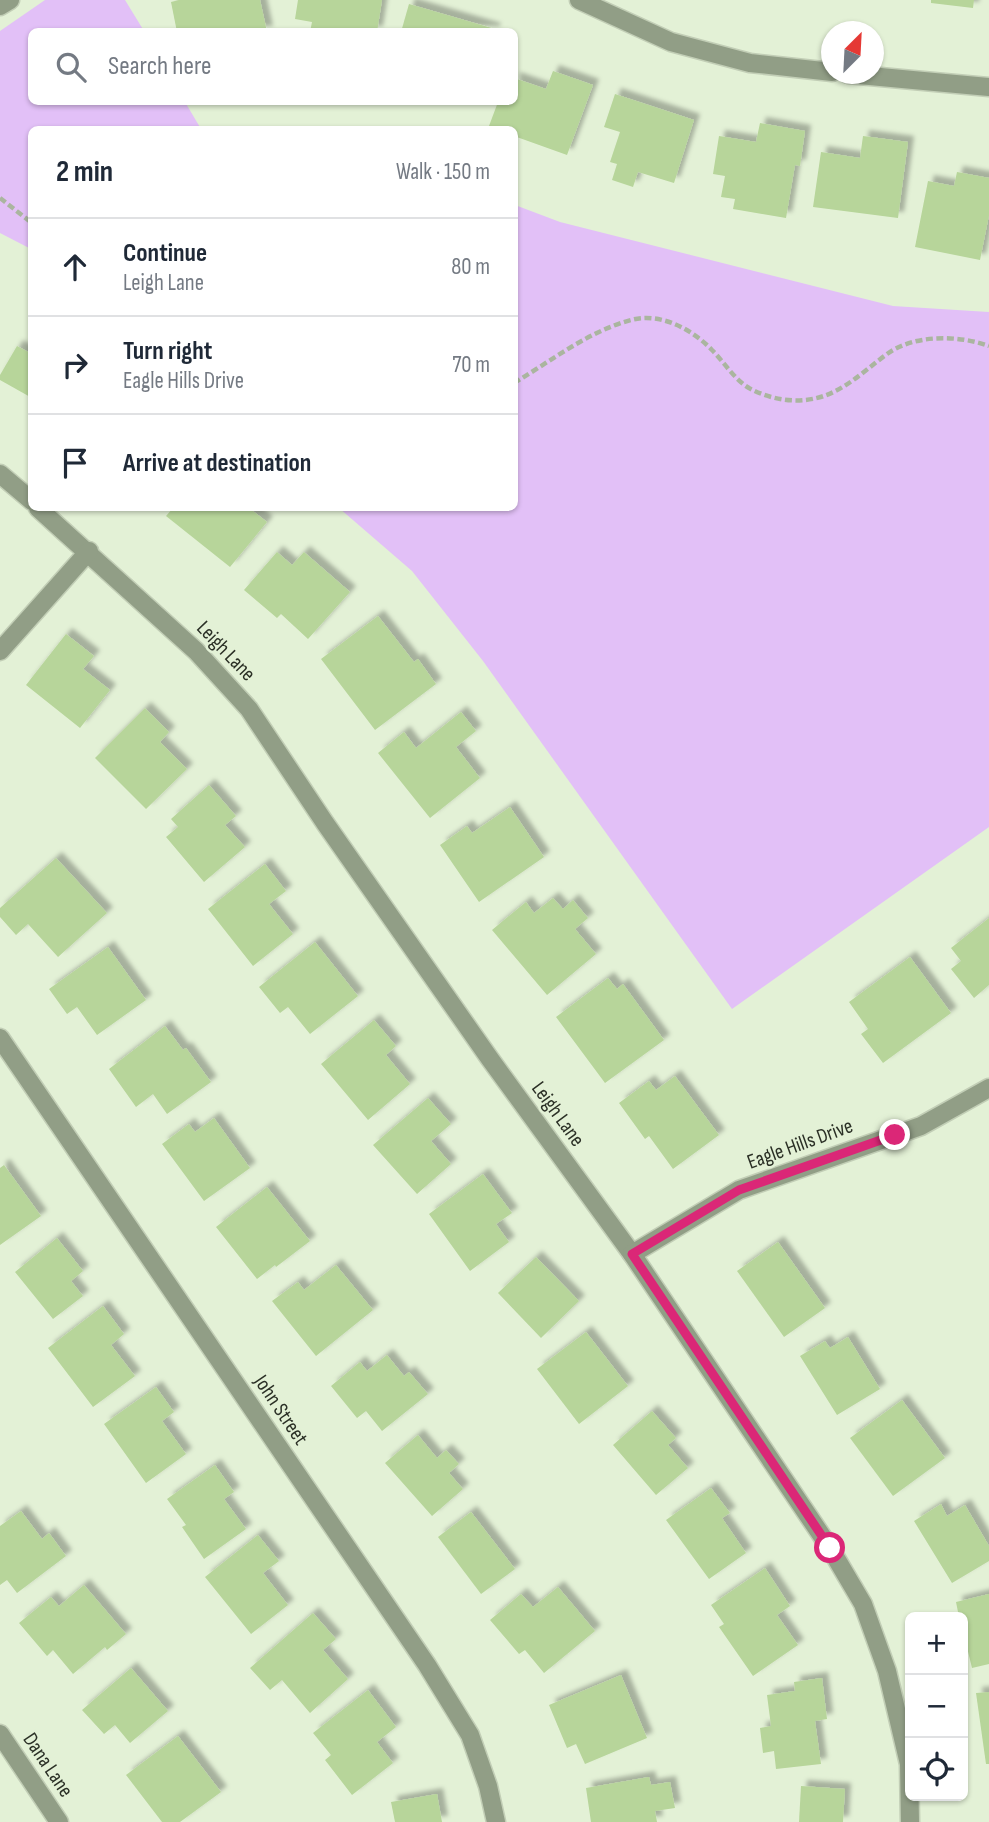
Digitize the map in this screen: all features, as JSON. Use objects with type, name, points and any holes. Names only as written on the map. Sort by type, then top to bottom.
[{"type":"street","points":[[0,6],[10,0]]},
{"type":"street","points":[[579,0],[671,42],[750,63],[821,71]]},
{"type":"street","points":[[884,77],[989,87]]},
{"type":"street","points":[[0,474],[28,498]]},
{"type":"street","name":"Leigh Lane","points":[[42,511],[89,551],[196,651],[249,709],[427,969],[632,1254],[830,1548],[863,1604],[887,1671],[909,1764],[911,1822]]},
{"type":"street","points":[[0,651],[89,551]]},
{"type":"street","name":"John Street","points":[[0,1038],[427,1665],[470,1735],[488,1786],[496,1822]]},
{"type":"street","name":"Eagle Hills Drive","points":[[632,1254],[739,1190],[920,1126],[989,1088]]},
{"type":"street","name":"Dana Lane","points":[[0,1734],[59,1822]]},
{"type":"path","points":[[0,198],[28,220]]},
{"type":"path","points":[[518,381],[610,327],[634,319],[656,320],[677,325],[693,333],[747,387],[780,400],[829,396],[889,352],[908,344],[949,338],[989,346]]},
{"type":"shaded area","points":[[45,0],[125,0],[142,28],[28,28],[28,105],[187,105],[199,126],[28,126],[28,247],[0,233],[0,31]]},
{"type":"shaded area","points":[[518,206],[560,222],[893,306],[989,312],[989,827],[732,1009],[483,661],[412,571],[342,511],[518,511]]},
{"type":"building","points":[[260,0],[266,28],[176,28],[171,2]]},
{"type":"building","points":[[298,0],[382,0],[378,28],[311,28],[312,22],[295,19]]},
{"type":"building","points":[[931,0],[974,0],[973,8],[931,3]]},
{"type":"building","points":[[409,4],[492,28],[402,28]]},
{"type":"building","points":[[553,71],[593,85],[567,155],[518,137],[518,126],[489,126],[497,105],[518,105],[518,79],[546,89]]},
{"type":"building","points":[[615,94],[694,120],[674,183],[638,172],[633,187],[612,180],[617,164],[610,162],[620,132],[604,127]]},
{"type":"building","points":[[760,123],[805,131],[800,166],[795,165],[786,218],[733,209],[735,199],[721,197],[725,176],[713,174],[719,136],[756,142]]},
{"type":"building","points":[[863,136],[908,142],[898,218],[813,207],[821,152],[860,158]]},
{"type":"building","points":[[957,172],[989,178],[989,215],[980,260],[915,247],[928,181],[954,186]]},
{"type":"building","points":[[17,346],[28,352],[28,396],[0,380],[0,375]]},
{"type":"building","points":[[170,511],[253,511],[267,522],[230,567],[166,516]]},
{"type":"building","points":[[277,552],[292,565],[304,552],[350,592],[308,639],[281,614],[277,618],[244,590]]},
{"type":"building","points":[[378,616],[414,662],[418,659],[436,684],[375,730],[321,659]]},
{"type":"building","points":[[66,634],[94,656],[83,669],[110,690],[80,728],[26,685]]},
{"type":"building","points":[[145,708],[169,732],[160,742],[187,769],[146,809],[95,758]]},
{"type":"building","points":[[461,712],[476,731],[456,747],[480,778],[430,818],[378,753],[404,732],[416,748]]},
{"type":"building","points":[[209,785],[236,816],[225,825],[245,847],[204,882],[166,837],[178,827],[171,819]]},
{"type":"building","points":[[510,807],[544,857],[479,902],[440,845],[467,826],[472,833]]},
{"type":"building","points":[[56,858],[107,913],[58,957],[28,924],[16,935],[0,917],[0,908]]},
{"type":"building","points":[[265,864],[286,891],[269,904],[293,934],[253,966],[208,909]]},
{"type":"building","points":[[553,898],[563,909],[573,900],[588,918],[575,929],[596,954],[547,995],[492,930],[526,902],[534,913]]},
{"type":"building","points":[[989,918],[989,985],[974,998],[951,969],[961,961],[951,948]]},
{"type":"building","points":[[315,942],[358,996],[310,1034],[288,1007],[280,1013],[259,987]]},
{"type":"building","points":[[108,947],[146,1000],[97,1035],[77,1007],[67,1014],[49,989]]},
{"type":"building","points":[[910,957],[951,1013],[883,1063],[861,1034],[868,1029],[849,1002]]},
{"type":"building","points":[[608,978],[617,989],[623,984],[664,1040],[605,1083],[556,1017]]},
{"type":"building","points":[[374,1020],[396,1046],[386,1055],[410,1084],[368,1120],[321,1064]]},
{"type":"building","points":[[165,1026],[183,1050],[186,1048],[211,1082],[167,1114],[153,1094],[136,1107],[109,1069]]},
{"type":"building","points":[[675,1076],[719,1135],[673,1169],[649,1136],[645,1139],[619,1103],[649,1081],[656,1090]]},
{"type":"building","points":[[428,1098],[451,1124],[431,1141],[451,1164],[417,1194],[373,1145]]},
{"type":"building","points":[[214,1118],[250,1168],[204,1201],[162,1144],[189,1124],[195,1132]]},
{"type":"building","points":[[4,1165],[41,1216],[0,1245],[0,1168]]},
{"type":"building","points":[[483,1174],[512,1213],[496,1224],[509,1242],[470,1271],[429,1214]]},
{"type":"building","points":[[267,1187],[310,1241],[257,1279],[216,1227]]},
{"type":"building","points":[[57,1238],[83,1271],[71,1281],[83,1296],[53,1319],[15,1272]]},
{"type":"building","points":[[778,1242],[825,1308],[784,1337],[737,1271]]},
{"type":"building","points":[[536,1257],[579,1301],[541,1338],[498,1293]]},
{"type":"building","points":[[336,1265],[373,1310],[316,1356],[272,1301],[298,1282],[304,1290]]},
{"type":"building","points":[[103,1306],[124,1334],[111,1345],[135,1376],[93,1407],[48,1348]]},
{"type":"building","points":[[586,1332],[628,1386],[579,1424],[537,1369]]},
{"type":"building","points":[[848,1337],[880,1389],[837,1415],[800,1356],[825,1341],[830,1348]]},
{"type":"building","points":[[387,1355],[404,1376],[409,1372],[428,1394],[382,1431],[366,1411],[357,1418],[331,1386],[360,1362],[367,1371]]},
{"type":"building","points":[[156,1387],[174,1412],[162,1421],[186,1454],[146,1483],[104,1424]]},
{"type":"building","points":[[902,1400],[945,1458],[893,1496],[850,1438]]},
{"type":"building","points":[[652,1411],[676,1438],[668,1445],[688,1468],[656,1495],[613,1445]]},
{"type":"building","points":[[418,1435],[437,1458],[446,1450],[459,1464],[449,1473],[463,1489],[432,1516],[385,1463]]},
{"type":"building","points":[[215,1465],[234,1492],[224,1499],[246,1529],[204,1559],[182,1527],[186,1525],[167,1499]]},
{"type":"building","points":[[711,1488],[730,1513],[722,1518],[746,1553],[709,1579],[666,1520]]},
{"type":"building","points":[[941,1504],[947,1516],[965,1505],[989,1546],[989,1561],[952,1583],[914,1521]]},
{"type":"building","points":[[21,1511],[42,1539],[49,1533],[66,1556],[17,1593],[7,1580],[0,1585],[0,1526]]},
{"type":"building","points":[[471,1512],[515,1569],[481,1594],[438,1537]]},
{"type":"building","points":[[258,1535],[279,1561],[263,1573],[288,1605],[251,1634],[205,1577]]},
{"type":"building","points":[[765,1568],[790,1606],[777,1615],[798,1645],[753,1676],[719,1627],[724,1624],[711,1605]]},
{"type":"building","points":[[84,1585],[126,1634],[107,1650],[105,1647],[73,1674],[53,1650],[47,1656],[19,1623],[51,1597],[59,1606]]},
{"type":"building","points":[[558,1587],[595,1631],[544,1673],[525,1650],[519,1654],[490,1620],[521,1594],[533,1607]]},
{"type":"building","points":[[989,1594],[989,1664],[972,1668],[968,1652],[968,1612],[958,1612],[956,1602]]},
{"type":"building","points":[[313,1613],[336,1639],[323,1650],[348,1679],[310,1713],[282,1680],[270,1690],[250,1668]]},
{"type":"building","points":[[131,1668],[168,1711],[130,1743],[115,1725],[104,1734],[82,1710]]},
{"type":"building","points":[[621,1675],[647,1738],[585,1764],[576,1744],[567,1748],[549,1705]]},
{"type":"building","points":[[822,1678],[827,1719],[815,1721],[821,1764],[776,1769],[774,1751],[763,1753],[760,1728],[771,1726],[767,1695],[795,1691],[794,1682]]},
{"type":"building","points":[[368,1690],[396,1727],[377,1742],[393,1763],[352,1795],[325,1760],[331,1755],[313,1733]]},
{"type":"building","points":[[989,1692],[989,1764],[986,1764],[976,1693]]},
{"type":"building","points":[[178,1736],[221,1792],[180,1822],[162,1822],[126,1775]]},
{"type":"building","points":[[649,1777],[651,1785],[670,1782],[675,1808],[655,1811],[657,1822],[591,1822],[586,1788]]},
{"type":"building","points":[[801,1786],[845,1789],[843,1822],[799,1822]]},
{"type":"building","points":[[437,1794],[442,1822],[395,1822],[391,1802]]},
{"type":"route","points":[[830,1548],[632,1254],[739,1190],[895,1135]]}]
